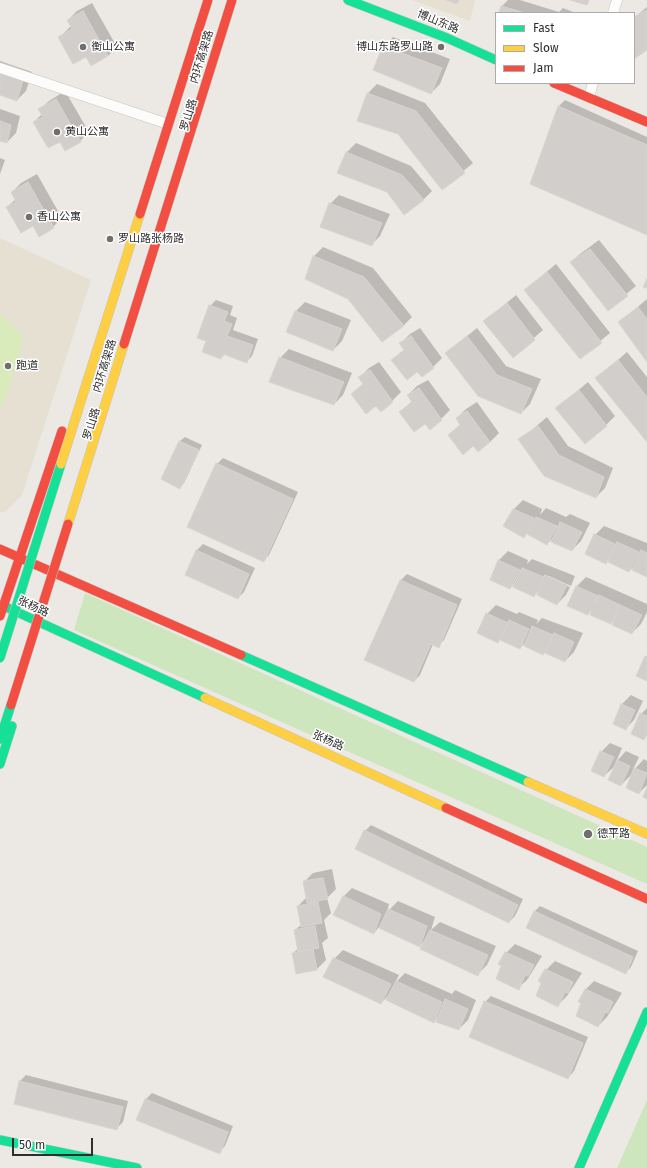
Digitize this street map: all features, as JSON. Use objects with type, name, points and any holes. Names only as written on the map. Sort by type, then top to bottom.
[{"type":"main road","points":[[0,616],[2,605],[20,558],[201,0]]},
{"type":"main road","name":"内环高架路","points":[[0,658],[208,0]]},
{"type":"main road","name":"内环高架路","points":[[0,739],[232,0]]},
{"type":"main road","name":"罗山路","points":[[0,764],[41,624],[238,0]]},
{"type":"main road","name":"博山东路","points":[[348,0],[447,38],[495,60]]},
{"type":"main road","points":[[556,84],[647,122]]},
{"type":"main road","points":[[0,549],[58,573],[647,834]]},
{"type":"main road","name":"张杨路","points":[[2,605],[647,899]]},
{"type":"main road","points":[[579,1168],[647,1012]]},
{"type":"main road","points":[[0,1140],[137,1168]]},
{"type":"street","points":[[613,12],[616,0]]},
{"type":"street","points":[[0,68],[162,122]]},
{"type":"street","points":[[589,97],[593,84]]},
{"type":"shaded area","points":[[412,0],[475,0],[470,21]]},
{"type":"shaded area","points":[[0,238],[91,280],[22,495],[5,512],[0,512]]},
{"type":"green space","name":"跑道","points":[[0,313],[23,337],[7,395],[0,409]]},
{"type":"green space","points":[[85,593],[647,847],[647,884],[74,630]]},
{"type":"green space","points":[[647,1100],[647,1168],[617,1168]]},
{"type":"building","points":[[446,0],[459,0],[457,4]]},
{"type":"building","points":[[570,0],[589,0],[587,5]]},
{"type":"building","points":[[501,6],[522,12],[499,12]]},
{"type":"building","points":[[647,10],[647,50],[635,58],[635,16]]},
{"type":"building","name":"衡山公寓","points":[[83,11],[108,56],[91,66],[86,57],[73,64],[58,37],[72,29],[67,20]]},
{"type":"building","points":[[383,46],[442,68],[431,94],[373,70]]},
{"type":"building","points":[[0,73],[23,80],[17,101],[0,95]]},
{"type":"building","points":[[367,93],[416,111],[465,173],[442,190],[398,134],[357,121]]},
{"type":"building","name":"黄山公寓","points":[[56,99],[81,142],[65,151],[60,142],[48,148],[33,122],[43,117],[38,109]]},
{"type":"building","points":[[558,106],[647,145],[647,235],[530,184]]},
{"type":"building","points":[[0,121],[11,125],[7,143],[0,141]]},
{"type":"building","points":[[346,152],[402,175],[424,200],[404,215],[387,192],[337,173]]},
{"type":"building","name":"香山公寓","points":[[28,182],[54,228],[39,237],[33,226],[21,233],[6,207],[16,202],[11,192]]},
{"type":"building","points":[[329,203],[382,223],[372,246],[320,227]]},
{"type":"building","points":[[590,249],[628,296],[608,311],[570,262]]},
{"type":"building","points":[[313,256],[364,277],[404,326],[382,342],[348,299],[305,279]]},
{"type":"building","points":[[547,272],[602,343],[580,359],[524,290]]},
{"type":"building","points":[[647,279],[647,288],[643,287]]},
{"type":"building","points":[[507,303],[535,340],[513,358],[483,321]]},
{"type":"building","points":[[209,305],[228,312],[224,321],[232,324],[227,336],[253,345],[247,363],[223,354],[221,359],[202,352],[206,341],[197,338]]},
{"type":"building","points":[[638,307],[647,319],[647,362],[618,322]]},
{"type":"building","points":[[295,311],[342,329],[333,351],[286,332]]},
{"type":"building","points":[[411,336],[434,368],[422,377],[417,372],[407,380],[391,360],[404,350],[399,343]]},
{"type":"building","points":[[467,336],[497,375],[532,389],[521,414],[478,396],[445,353]]},
{"type":"building","points":[[279,357],[344,382],[334,405],[269,382]]},
{"type":"building","points":[[618,360],[647,397],[647,442],[595,378]]},
{"type":"building","points":[[370,370],[393,402],[381,412],[376,406],[366,414],[351,394],[363,384],[358,377]]},
{"type":"building","points":[[419,388],[442,420],[430,430],[425,424],[414,432],[399,412],[412,402],[407,395]]},
{"type":"building","points":[[579,390],[607,426],[585,444],[555,408]]},
{"type":"building","points":[[467,411],[490,442],[478,452],[473,446],[463,455],[448,435],[460,425],[456,418]]},
{"type":"building","points":[[538,426],[559,455],[604,477],[596,498],[544,476],[518,439]]},
{"type":"building","points":[[179,441],[199,450],[180,489],[161,479]]},
{"type":"building","points":[[216,463],[293,499],[264,562],[187,527]]},
{"type":"building","points":[[513,509],[534,518],[524,538],[503,526]]},
{"type":"building","points":[[536,517],[557,526],[547,545],[527,534]]},
{"type":"building","points":[[560,522],[582,532],[572,551],[551,542]]},
{"type":"building","points":[[594,534],[615,544],[606,564],[585,554]]},
{"type":"building","points":[[617,542],[639,552],[629,572],[608,562]]},
{"type":"building","points":[[196,550],[249,574],[238,599],[185,575]]},
{"type":"building","points":[[641,550],[647,553],[647,577],[632,570]]},
{"type":"building","points":[[498,560],[520,570],[510,589],[490,580]]},
{"type":"building","points":[[522,568],[544,577],[534,597],[513,587]]},
{"type":"building","points":[[545,575],[567,585],[557,605],[537,595]]},
{"type":"building","points":[[400,580],[457,605],[439,648],[431,644],[414,682],[364,660]]},
{"type":"building","points":[[576,586],[598,596],[588,615],[567,606]]},
{"type":"building","points":[[599,595],[620,605],[611,624],[590,615]]},
{"type":"building","points":[[620,605],[642,615],[632,634],[612,625]]},
{"type":"building","points":[[486,613],[508,623],[498,643],[477,633]]},
{"type":"building","points":[[509,620],[529,629],[520,649],[500,640]]},
{"type":"building","points":[[532,626],[553,635],[543,655],[524,646]]},
{"type":"building","points":[[554,633],[574,642],[565,662],[545,653]]},
{"type":"building","points":[[645,656],[647,657],[647,681],[636,676]]},
{"type":"building","points":[[621,704],[635,710],[626,730],[613,724]]},
{"type":"building","points":[[640,713],[647,716],[647,734],[644,740],[631,734]]},
{"type":"building","points":[[600,751],[614,757],[604,777],[591,771]]},
{"type":"building","points":[[617,760],[630,766],[621,786],[608,780]]},
{"type":"building","points":[[634,768],[647,773],[639,794],[626,788]]},
{"type":"building","points":[[647,787],[647,799],[643,797]]},
{"type":"building","points":[[364,830],[518,905],[509,923],[355,849]]},
{"type":"building","points":[[323,878],[328,899],[307,903],[303,881]]},
{"type":"building","points":[[343,896],[381,914],[374,934],[333,915]]},
{"type":"building","points":[[318,902],[322,923],[301,927],[297,906]]},
{"type":"building","points":[[388,909],[427,926],[420,947],[379,928]]},
{"type":"building","points":[[534,911],[633,957],[626,974],[526,928]]},
{"type":"building","points":[[315,926],[319,948],[298,952],[294,930]]},
{"type":"building","points":[[430,930],[488,955],[478,976],[420,949]]},
{"type":"building","points":[[313,949],[317,970],[296,974],[292,953]]},
{"type":"building","points":[[505,952],[534,965],[528,976],[525,975],[519,990],[496,979],[501,966],[498,964]]},
{"type":"building","points":[[333,958],[391,984],[381,1004],[323,977]]},
{"type":"building","points":[[545,969],[573,982],[568,993],[565,992],[558,1007],[536,996],[541,983],[538,981]]},
{"type":"building","points":[[396,981],[442,1002],[434,1023],[386,1000]]},
{"type":"building","points":[[585,989],[613,1002],[608,1013],[605,1012],[598,1027],[576,1016],[581,1003],[578,1002]]},
{"type":"building","points":[[445,999],[468,1009],[459,1030],[436,1022]]},
{"type":"building","points":[[484,1001],[583,1043],[568,1079],[469,1037]]},
{"type":"building","points":[[19,1081],[123,1107],[117,1130],[14,1104]]},
{"type":"building","points":[[145,1099],[228,1132],[220,1154],[136,1120]]},
{"type":"traffic: fast","points":[[348,0],[447,38],[495,60]]},
{"type":"traffic: fast","points":[[0,658],[61,464]]},
{"type":"traffic: fast","points":[[6,607],[205,698]]},
{"type":"traffic: fast","points":[[241,655],[528,782]]},
{"type":"traffic: fast","points":[[0,739],[11,705]]},
{"type":"traffic: fast","points":[[0,764],[12,726]]},
{"type":"traffic: fast","points":[[579,1168],[647,1012]]},
{"type":"traffic: fast","points":[[0,1140],[137,1168]]},
{"type":"traffic: slow","points":[[61,464],[140,214]]},
{"type":"traffic: slow","points":[[68,524],[124,344]]},
{"type":"traffic: slow","points":[[205,698],[446,808]]},
{"type":"traffic: slow","points":[[528,782],[647,834]]},
{"type":"traffic: jam","points":[[140,214],[208,0]]},
{"type":"traffic: jam","points":[[124,344],[232,0]]},
{"type":"traffic: jam","points":[[556,84],[647,122]]},
{"type":"traffic: jam","points":[[0,616],[62,431]]},
{"type":"traffic: jam","points":[[11,705],[68,524]]},
{"type":"traffic: jam","points":[[0,549],[241,655]]},
{"type":"traffic: jam","points":[[446,808],[647,899]]},
{"type":"place","name":"衡山公寓","points":[[83,47]]},
{"type":"place","name":"博山东路罗山路","points":[[441,47]]},
{"type":"place","name":"黄山公寓","points":[[57,132]]},
{"type":"place","name":"香山公寓","points":[[29,217]]},
{"type":"place","name":"罗山路张杨路","points":[[110,239]]},
{"type":"place","name":"跑道","points":[[8,366]]},
{"type":"place","name":"德平路","points":[[588,834]]}]
